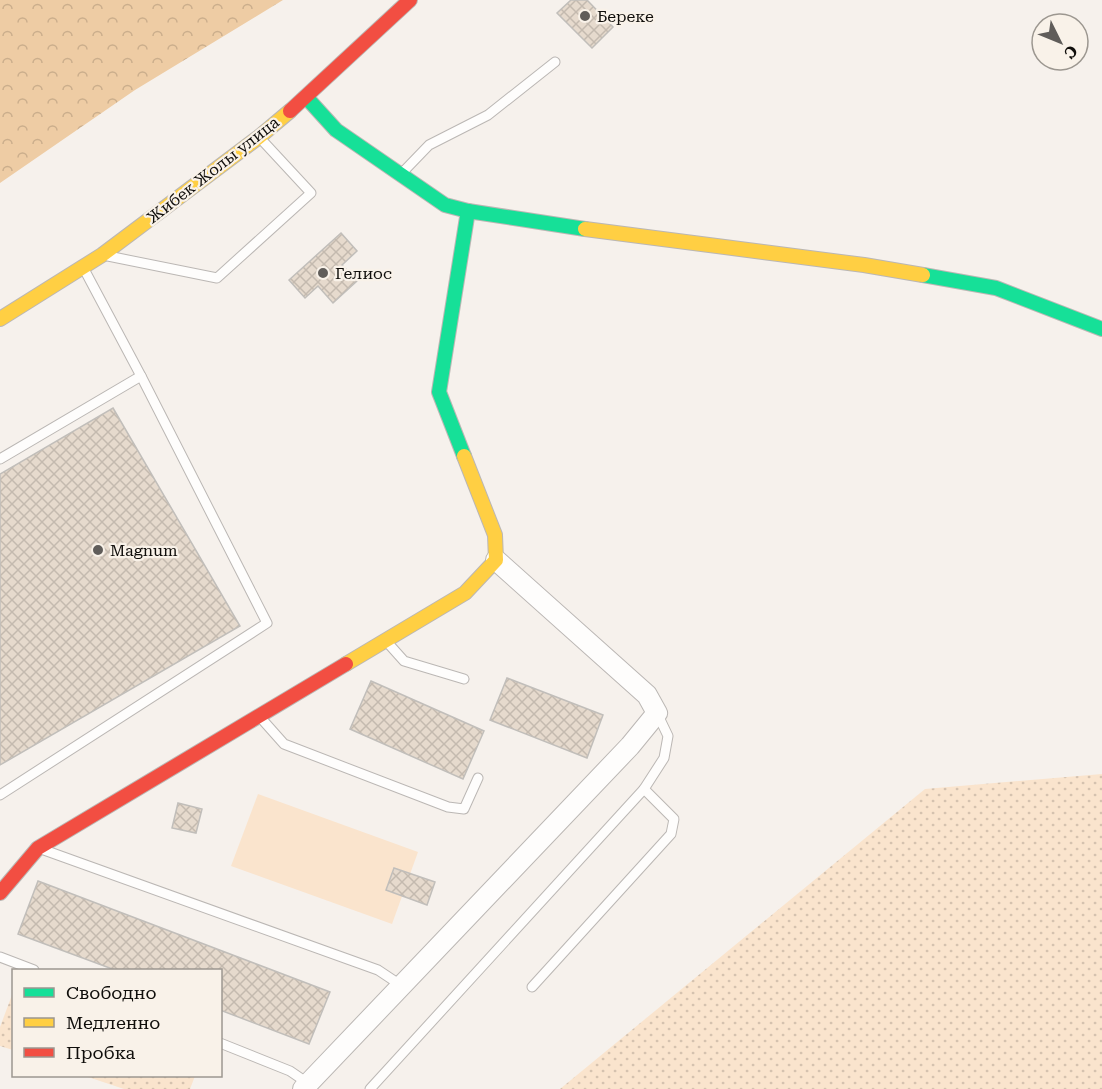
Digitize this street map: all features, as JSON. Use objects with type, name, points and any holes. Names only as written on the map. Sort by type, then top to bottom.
[{"type":"street","name":"Жибек Жолы улица","points":[[0,319],[102,255],[259,137],[306,97],[410,0]]},
{"type":"street","points":[[306,97],[336,130],[445,205],[534,222],[864,265],[996,288],[1102,329]]},
{"type":"street","points":[[0,893],[38,848],[465,593],[496,560],[495,535],[439,392],[468,211]]},
{"type":"street","points":[[306,1086],[630,746],[657,713],[647,695],[496,560]]},
{"type":"lane","points":[[400,175],[429,145],[488,115],[555,62]]},
{"type":"lane","points":[[102,255],[217,278],[311,194],[259,137]]},
{"type":"lane","points":[[0,795],[267,623],[83,267]]},
{"type":"lane","points":[[0,459],[141,376]]},
{"type":"lane","points":[[385,641],[404,661],[464,679]]},
{"type":"lane","points":[[370,1089],[644,789],[664,758],[668,736],[657,713]]},
{"type":"lane","points":[[260,716],[284,744],[448,807],[464,809],[478,778]]},
{"type":"lane","points":[[532,987],[671,834],[674,819],[644,789]]},
{"type":"lane","points":[[38,848],[378,970],[402,986]]},
{"type":"lane","points":[[0,957],[31,969]]},
{"type":"lane","points":[[222,1044],[290,1071],[306,1086]]},
{"type":"shaded area","points":[[1102,774],[1102,1089],[560,1089],[925,789]]},
{"type":"shaded area","points":[[258,794],[418,852],[392,924],[231,866]]},
{"type":"shaded area","points":[[12,995],[12,1050],[0,1046],[0,1027]]},
{"type":"shaded area","points":[[88,1077],[195,1077],[190,1089],[124,1089]]},
{"type":"green space","points":[[0,0],[283,0],[135,90],[0,183]]},
{"type":"building","points":[[571,0],[587,0],[613,27],[592,48],[557,13]]},
{"type":"building","name":"Гелиос","points":[[341,233],[357,251],[342,265],[357,281],[333,303],[318,286],[305,298],[289,280]]},
{"type":"building","name":"Magnum","points":[[113,408],[240,626],[0,765],[0,474]]},
{"type":"building","points":[[507,678],[603,715],[587,758],[490,720]]},
{"type":"building","points":[[371,681],[484,731],[463,779],[350,729]]},
{"type":"building","points":[[178,803],[202,809],[196,833],[172,828]]},
{"type":"building","points":[[394,868],[435,882],[427,905],[386,890]]},
{"type":"building","points":[[38,881],[330,992],[309,1044],[222,1011],[222,969],[112,969],[18,934]]},
{"type":"traffic: fast","points":[[306,97],[336,130],[445,205],[468,211],[585,229]]},
{"type":"traffic: fast","points":[[464,456],[439,392],[468,211]]},
{"type":"traffic: fast","points":[[923,275],[996,288],[1102,329]]},
{"type":"traffic: slow","points":[[0,319],[102,255],[290,111]]},
{"type":"traffic: slow","points":[[585,229],[864,265],[923,275]]},
{"type":"traffic: slow","points":[[346,664],[465,593],[496,560],[495,535],[464,456]]},
{"type":"traffic: jam","points":[[290,111],[410,0]]},
{"type":"traffic: jam","points":[[0,893],[38,848],[346,664]]},
{"type":"place","name":"Береке","points":[[585,16]]},
{"type":"place","name":"Гелиос","points":[[323,273]]},
{"type":"place","name":"Magnum","points":[[98,550]]}]
